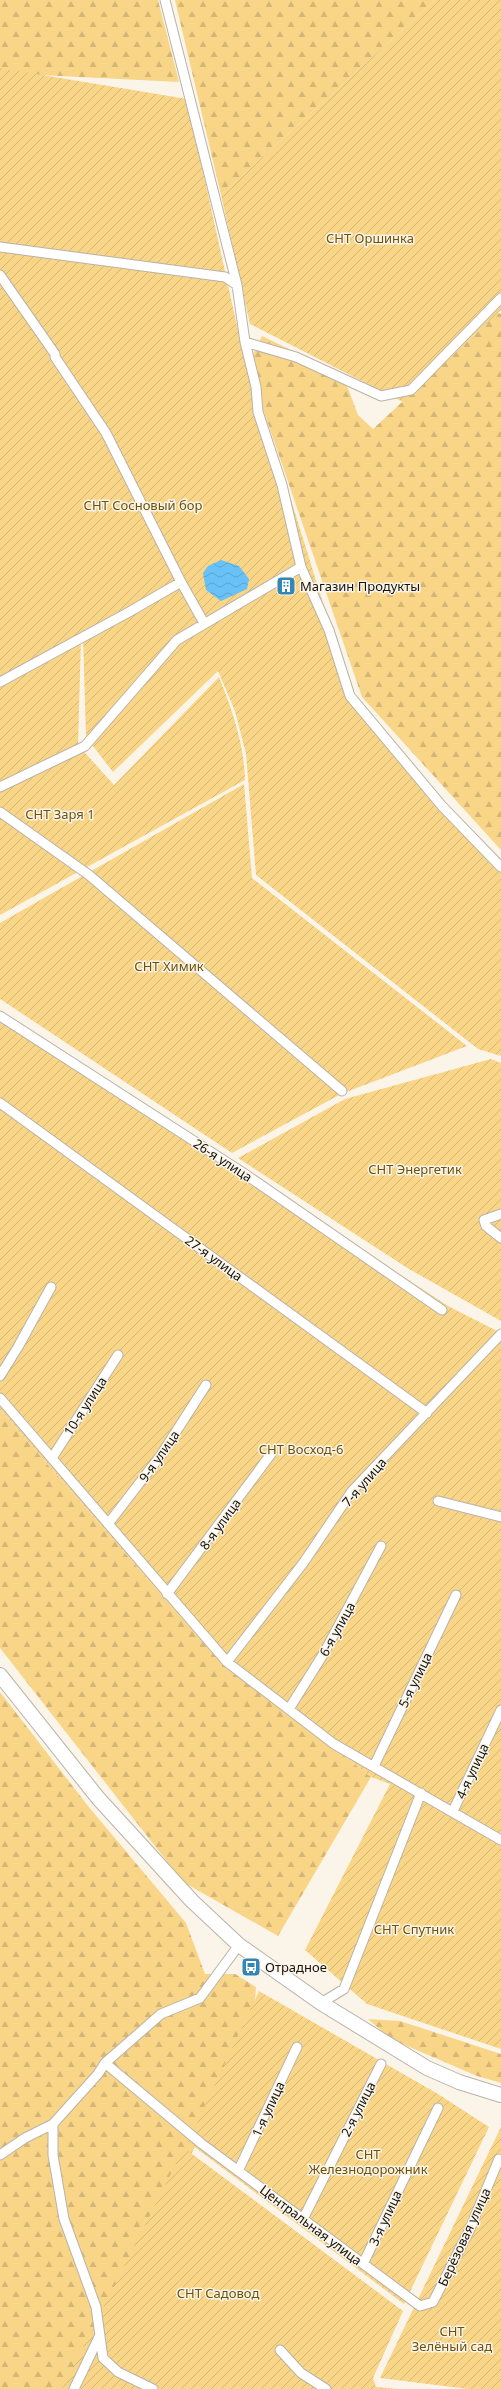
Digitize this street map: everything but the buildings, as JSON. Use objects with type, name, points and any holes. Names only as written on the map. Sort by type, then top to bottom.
[{"type":"main road","points":[[0,1675],[98,1798],[165,1873],[238,1945],[321,2003],[427,2068],[459,2082],[501,2095]]},
{"type":"street","points":[[165,0],[237,285],[244,342],[256,387],[258,412],[282,485],[301,567],[329,630],[350,696],[442,806],[501,867]]},
{"type":"street","points":[[0,247],[225,276],[237,285]]},
{"type":"street","points":[[0,275],[55,354],[95,420],[106,433],[181,582],[204,623]]},
{"type":"street","points":[[244,342],[296,357],[381,396],[411,390],[501,298]]},
{"type":"street","points":[[0,787],[85,746],[176,640],[301,567]]},
{"type":"street","points":[[0,682],[181,582]]},
{"type":"street","points":[[0,812],[89,875],[342,1091]]},
{"type":"street","name":"26-я улица","points":[[0,1016],[242,1172],[442,1310]]},
{"type":"street","name":"27-я улица","points":[[0,1104],[427,1413]]},
{"type":"street","points":[[501,1214],[484,1220],[486,1226],[501,1238]]},
{"type":"street","points":[[0,1376],[51,1287]]},
{"type":"street","name":"7-я улица","points":[[228,1662],[304,1562],[352,1491],[501,1334]]},
{"type":"street","name":"10-я улица","points":[[52,1458],[118,1355]]},
{"type":"street","name":"9-я улица","points":[[108,1524],[161,1455],[206,1384]]},
{"type":"street","points":[[0,1398],[167,1594],[228,1662],[334,1744],[453,1811],[501,1840]]},
{"type":"street","name":"8-я улица","points":[[167,1594],[271,1454]]},
{"type":"street","points":[[438,1501],[501,1517]]},
{"type":"street","name":"6-я улица","points":[[289,1709],[324,1653],[381,1546]]},
{"type":"street","name":"5-я улица","points":[[374,1766],[456,1595]]},
{"type":"street","name":"4-я улица","points":[[453,1811],[501,1710]]},
{"type":"street","points":[[321,2003],[344,1989],[421,1793]]},
{"type":"street","points":[[0,2155],[25,2138],[53,2124],[98,2074],[105,2063],[161,2014],[200,1998],[238,1945]]},
{"type":"street","name":"1-я улица","points":[[238,2171],[297,2047]]},
{"type":"street","name":"Центральная улица","points":[[105,2063],[202,2144],[420,2306]]},
{"type":"street","name":"2-я улица","points":[[303,2219],[381,2064]]},
{"type":"street","name":"3-я улица","points":[[363,2264],[438,2108]]},
{"type":"street","points":[[53,2124],[54,2155],[64,2219],[96,2307],[99,2338],[103,2358],[118,2372],[153,2389]]},
{"type":"street","name":"Берёзовая улица","points":[[420,2306],[433,2302],[469,2231],[499,2159]]},
{"type":"street","points":[[74,2389],[99,2338]]},
{"type":"street","points":[[280,2350],[301,2373],[326,2389]]},
{"type":"green space","points":[[0,0],[158,0],[179,82],[0,73]]},
{"type":"green space","points":[[175,0],[435,0],[221,195]]},
{"type":"green space","name":"СНТ Оршинка","points":[[435,0],[501,0],[501,310],[403,402],[250,324],[221,195]]},
{"type":"green space","name":"СНТ Сосновый бор","points":[[0,68],[187,99],[237,326],[351,693],[501,867],[501,1056],[478,1049],[256,875],[246,754],[235,711],[218,671],[113,772],[86,737],[83,635],[0,679]]},
{"type":"green space","points":[[498,313],[501,314],[501,850],[362,697],[263,409],[251,359],[262,336],[343,375],[358,415],[373,429]]},
{"type":"green space","name":"СНТ Заря 1","points":[[81,639],[78,745],[114,785],[219,677],[233,714],[240,740],[245,780],[0,915],[0,684]]},
{"type":"green space","name":"СНТ Химик","points":[[244,784],[252,878],[467,1046],[341,1094],[232,1153],[0,999],[0,923]]},
{"type":"green space","name":"СНТ Восход-6","points":[[0,1012],[448,1306],[501,1333],[501,2049],[367,2004],[305,1950],[390,1784],[371,1777],[210,1650],[0,1410]]},
{"type":"green space","name":"СНТ Энергетик","points":[[491,1059],[501,1063],[501,1321],[409,1269],[238,1158],[345,1099]]},
{"type":"green space","points":[[0,1410],[210,1650],[371,1777],[278,1936],[183,1882],[0,1648]]},
{"type":"green space","points":[[0,1692],[88,1806],[186,1923],[205,1974],[235,1974],[256,1987],[251,2041],[67,2389],[0,2389]]},
{"type":"green space","name":"СНТ Железнодорожник","points":[[259,1991],[438,2094],[489,2127],[404,2304],[188,2142]]},
{"type":"green space","points":[[368,2019],[400,2021],[501,2054],[501,2083],[477,2076],[391,2039]]},
{"type":"green space","name":"СНТ Зелёный сад","points":[[501,2127],[501,2389],[468,2389],[380,2378]]},
{"type":"green space","name":"СНТ Садовод","points":[[184,2148],[403,2311],[373,2378],[376,2387],[399,2389],[62,2389]]},
{"type":"water","points":[[221,560],[239,566],[249,579],[247,589],[221,601],[206,590],[203,573],[208,566]]},
{"type":"place","name":"Магазин Продукты","points":[[286,586]]},
{"type":"place","name":"Отрадное","points":[[251,1967]]},
{"type":"park label","name":"СНТ Спутник","points":[[414,1929]]}]
